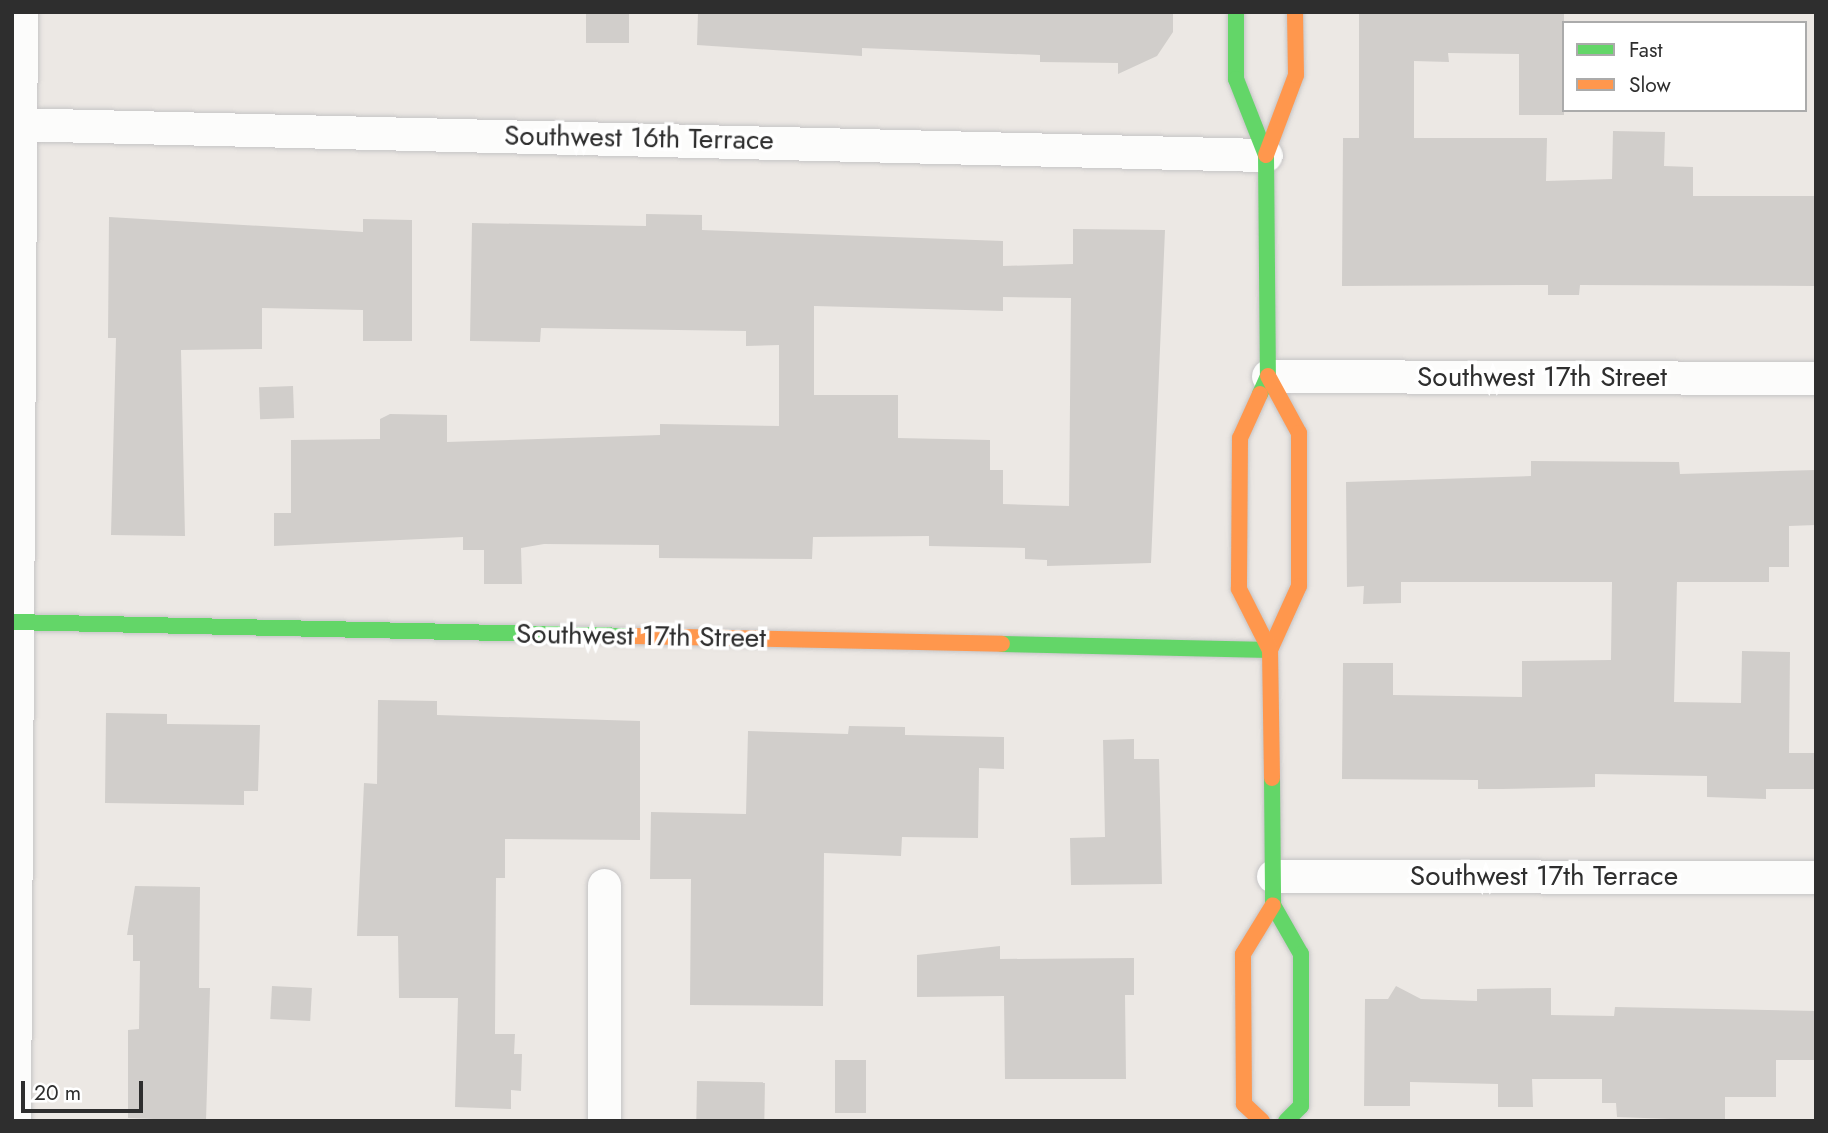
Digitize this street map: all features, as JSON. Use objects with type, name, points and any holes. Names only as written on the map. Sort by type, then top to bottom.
[{"type":"main road","points":[[1236,12],[1236,79],[1266,155],[1268,376],[1240,438],[1239,589],[1270,650]]},
{"type":"main road","points":[[1266,155],[1296,75],[1295,12]]},
{"type":"main road","points":[[1268,376],[1299,433],[1299,586],[1270,650],[1273,890],[1301,954],[1301,1106],[1286,1121]]},
{"type":"main road","name":"Southwest 17th Street","points":[[15,622],[1270,650]]},
{"type":"main road","points":[[1262,1121],[1244,1104],[1243,954],[1273,890]]},
{"type":"street","points":[[14,1121],[18,124],[22,12]]},
{"type":"street","name":"Southwest 16th Terrace","points":[[18,124],[1266,155]]},
{"type":"street","name":"Southwest 17th Street","points":[[1268,376],[1816,378]]},
{"type":"street","name":"Southwest 17th Terrace","points":[[1273,890],[1816,877]]},
{"type":"street","points":[[604,885],[604,1121]]},
{"type":"building","points":[[586,12],[629,12],[629,43],[586,43]]},
{"type":"building","points":[[698,12],[1173,12],[1173,32],[1157,56],[1118,74],[1118,63],[1040,62],[1040,55],[862,48],[862,56],[697,45]]},
{"type":"building","points":[[1359,12],[1564,12],[1564,115],[1519,115],[1519,54],[1448,53],[1449,62],[1414,61],[1414,138],[1547,138],[1546,181],[1612,179],[1613,131],[1665,132],[1664,166],[1693,167],[1693,196],[1816,196],[1816,286],[1580,285],[1579,295],[1548,295],[1548,285],[1342,286],[1343,138],[1359,138]]},
{"type":"building","points":[[646,214],[702,215],[702,230],[1003,241],[1003,266],[1073,264],[1073,229],[1165,230],[1151,563],[1047,566],[1047,560],[1025,559],[1025,548],[929,546],[929,536],[813,537],[812,559],[659,558],[659,545],[544,544],[521,548],[522,584],[484,584],[484,550],[463,550],[463,537],[274,546],[274,513],[291,513],[291,440],[380,439],[380,419],[390,414],[447,415],[447,442],[660,435],[660,424],[779,426],[779,345],[746,346],[746,331],[541,328],[540,342],[470,341],[472,223],[646,226]],"holes":[[[1003,297],[1071,298],[1069,506],[1003,504],[1003,470],[990,470],[990,440],[898,438],[898,395],[814,395],[814,306],[1003,311]]]},
{"type":"building","points":[[109,217],[363,232],[363,219],[412,220],[412,341],[363,341],[363,310],[262,308],[262,349],[181,350],[185,536],[111,535],[116,338],[108,338]]},
{"type":"building","points":[[293,386],[294,418],[260,419],[259,387]]},
{"type":"building","points":[[1531,461],[1679,462],[1680,474],[1816,470],[1816,525],[1789,526],[1789,567],[1769,567],[1769,582],[1677,582],[1674,702],[1741,703],[1742,651],[1790,652],[1789,753],[1816,753],[1816,789],[1766,789],[1766,799],[1707,797],[1707,776],[1595,774],[1595,787],[1502,789],[1478,789],[1478,780],[1342,779],[1343,663],[1393,663],[1393,695],[1522,697],[1522,661],[1611,660],[1612,582],[1401,582],[1401,603],[1363,604],[1364,586],[1347,587],[1346,482],[1531,476]]},
{"type":"building","points":[[378,700],[437,701],[437,715],[640,721],[640,840],[505,839],[505,878],[496,878],[495,1034],[515,1034],[514,1054],[522,1054],[521,1091],[511,1090],[511,1109],[455,1107],[458,998],[399,998],[398,936],[357,936],[364,783],[377,784]]},
{"type":"building","points":[[106,713],[167,714],[167,724],[260,725],[258,791],[244,791],[244,805],[105,803]]},
{"type":"building","points":[[849,726],[905,727],[905,735],[1004,737],[1004,769],[979,768],[978,838],[902,837],[901,856],[824,853],[823,1006],[690,1005],[691,879],[650,879],[651,812],[746,814],[748,731],[848,734]]},
{"type":"building","points":[[1134,739],[1134,759],[1159,759],[1162,884],[1071,885],[1070,838],[1105,837],[1103,740]]},
{"type":"building","points":[[135,886],[200,887],[199,988],[210,988],[206,1121],[128,1118],[128,1030],[139,1029],[140,961],[133,961],[133,935],[127,935]]},
{"type":"building","points":[[1000,946],[1000,959],[1134,958],[1134,995],[1125,995],[1126,1079],[1005,1079],[1004,996],[917,997],[917,955]]},
{"type":"building","points":[[272,986],[312,988],[310,1021],[270,1019]]},
{"type":"building","points":[[1396,986],[1421,999],[1477,1001],[1477,989],[1551,988],[1551,1015],[1614,1016],[1615,1007],[1816,1011],[1816,1060],[1776,1060],[1776,1097],[1725,1097],[1725,1121],[1617,1117],[1616,1103],[1602,1103],[1602,1079],[1532,1079],[1533,1107],[1498,1107],[1498,1084],[1410,1082],[1410,1106],[1364,1106],[1365,999],[1388,999]]},
{"type":"building","points":[[835,1060],[866,1060],[866,1113],[835,1113]]},
{"type":"building","points":[[697,1081],[765,1082],[764,1121],[696,1121]]},
{"type":"traffic: fast","points":[[1236,12],[1236,79],[1266,155],[1268,376],[1260,394]]},
{"type":"traffic: fast","points":[[12,622],[635,636]]},
{"type":"traffic: fast","points":[[1002,644],[1270,650]]},
{"type":"traffic: fast","points":[[1272,778],[1273,905],[1301,954],[1301,1106],[1286,1121]]},
{"type":"traffic: slow","points":[[1266,155],[1296,75],[1295,12]]},
{"type":"traffic: slow","points":[[1268,376],[1299,433],[1299,586],[1270,650],[1272,778]]},
{"type":"traffic: slow","points":[[1260,394],[1240,438],[1239,589],[1270,650]]},
{"type":"traffic: slow","points":[[635,636],[1002,644]]},
{"type":"traffic: slow","points":[[1262,1121],[1244,1104],[1243,954],[1273,905]]}]
